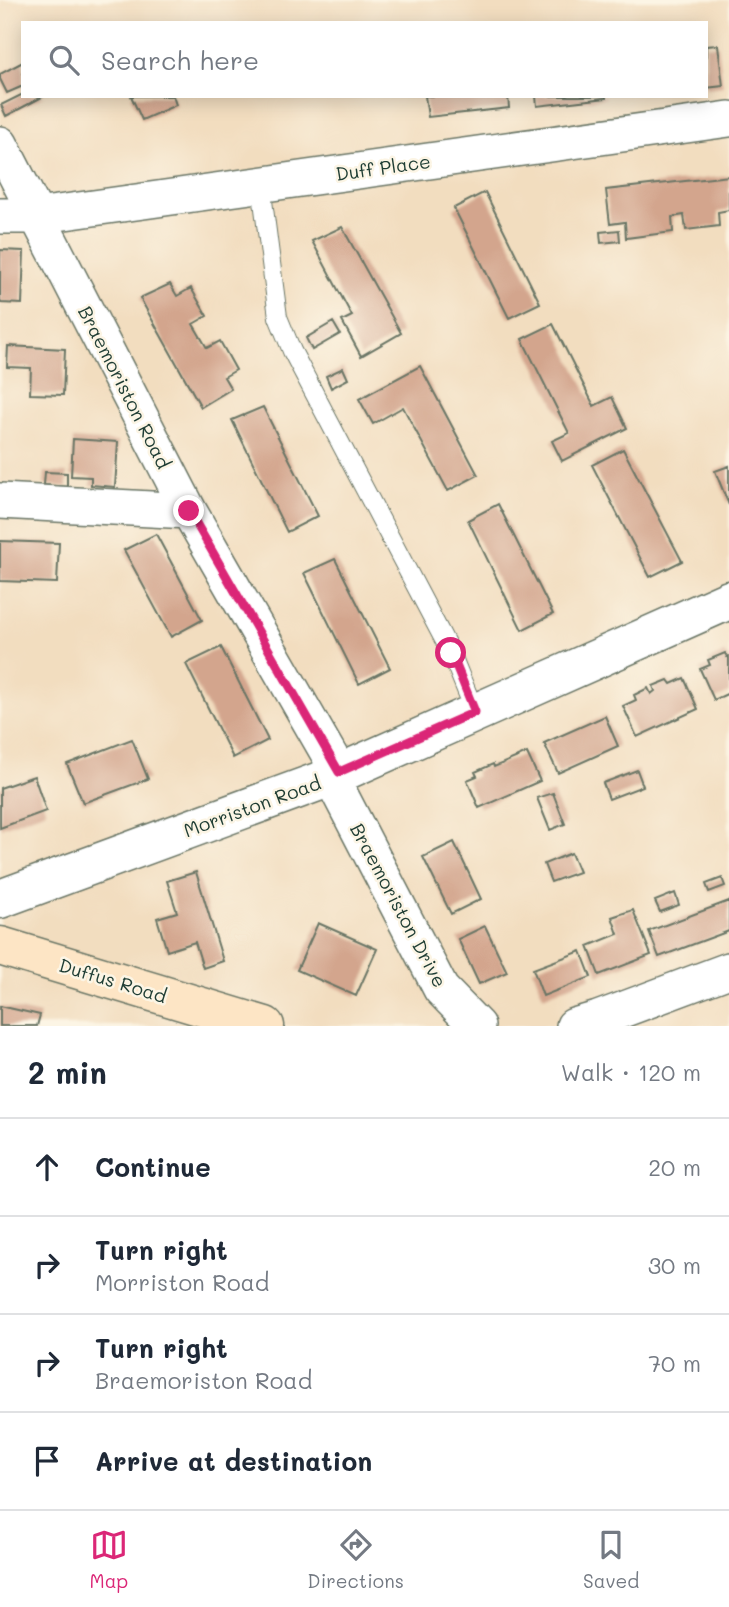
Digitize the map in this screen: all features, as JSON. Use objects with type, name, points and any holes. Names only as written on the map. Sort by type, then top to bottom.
[{"type":"main road","name":"Duffus Road","points":[[0,946],[265,1026]]},
{"type":"street","name":"Duff Place","points":[[0,216],[36,216],[729,119]]},
{"type":"street","name":"Braemoriston Road","points":[[0,144],[189,511],[335,774]]},
{"type":"street","points":[[0,501],[189,511]]},
{"type":"street","name":"Morriston Road","points":[[0,899],[335,774],[729,600]]},
{"type":"street","name":"Braemoriston Drive","points":[[335,774],[441,989],[477,1026]]},
{"type":"street","points":[[574,1026],[729,970]]},
{"type":"lane","points":[[261,184],[278,317],[292,351],[451,653],[475,712]]},
{"type":"building","points":[[718,45],[723,86],[708,88],[708,46]]},
{"type":"building","points":[[21,63],[21,87],[7,93],[0,74]]},
{"type":"building","points":[[21,95],[21,98],[40,98],[6,116],[1,105]]},
{"type":"building","points":[[132,98],[174,98],[176,105],[142,120]]},
{"type":"building","points":[[425,98],[508,98],[509,108],[428,117]]},
{"type":"building","points":[[536,98],[606,98],[537,106]]},
{"type":"building","points":[[729,176],[729,210],[718,212],[719,226],[686,230],[684,215],[672,217],[673,232],[626,238],[625,222],[610,224],[606,190]]},
{"type":"building","points":[[485,192],[540,303],[509,318],[454,208]]},
{"type":"building","points":[[342,227],[401,333],[361,356],[342,321],[352,316],[312,241]]},
{"type":"building","points":[[619,230],[620,241],[601,243],[600,232]]},
{"type":"building","points":[[0,250],[24,251],[22,304],[0,301]]},
{"type":"building","points":[[170,284],[177,296],[191,288],[207,316],[193,324],[207,348],[220,341],[236,370],[224,377],[231,389],[201,407],[140,298]]},
{"type":"building","points":[[333,322],[340,334],[312,350],[306,338]]},
{"type":"building","points":[[553,324],[594,406],[612,397],[627,428],[562,461],[552,441],[569,433],[522,339]]},
{"type":"building","points":[[8,346],[65,349],[63,395],[30,394],[31,368],[7,367]]},
{"type":"building","points":[[420,366],[478,475],[448,491],[403,407],[373,424],[359,399]]},
{"type":"building","points":[[343,368],[348,379],[331,388],[326,376]]},
{"type":"building","points":[[263,407],[318,516],[287,532],[232,420]]},
{"type":"building","points":[[73,439],[118,442],[115,487],[91,485],[91,477],[71,476]]},
{"type":"building","points":[[623,449],[682,561],[650,577],[592,465]]},
{"type":"building","points":[[729,466],[729,505],[715,471]]},
{"type":"building","points":[[45,472],[67,473],[67,487],[44,485]]},
{"type":"building","points":[[498,504],[553,614],[522,630],[468,520]]},
{"type":"building","points":[[156,534],[202,620],[171,637],[124,550]]},
{"type":"building","points":[[0,541],[59,543],[57,583],[0,581]]},
{"type":"building","points":[[335,559],[390,668],[359,684],[304,573]]},
{"type":"building","points":[[221,647],[268,740],[233,758],[186,664]]},
{"type":"building","points":[[725,653],[729,656],[729,693],[714,700],[700,669],[710,665],[708,660]]},
{"type":"building","points":[[684,678],[698,709],[637,737],[623,706],[636,700],[634,695],[648,688],[651,694],[655,691],[653,686],[668,680],[671,684]]},
{"type":"building","points":[[605,716],[618,746],[558,773],[544,743]]},
{"type":"building","points":[[132,739],[148,779],[83,803],[67,764]]},
{"type":"building","points":[[527,753],[540,781],[479,808],[467,780],[477,776],[475,772]]},
{"type":"building","points":[[637,770],[643,786],[609,799],[603,783]]},
{"type":"building","points":[[34,776],[46,811],[0,828],[0,788]]},
{"type":"building","points":[[553,793],[565,824],[550,830],[537,798]]},
{"type":"building","points":[[454,842],[481,899],[451,914],[423,857]]},
{"type":"building","points":[[571,853],[579,872],[551,882],[544,864]]},
{"type":"building","points":[[196,872],[223,961],[203,968],[195,942],[167,951],[157,918],[177,912],[167,881]]},
{"type":"building","points":[[722,878],[725,886],[709,892],[706,884]]},
{"type":"building","points":[[675,893],[679,905],[660,912],[655,901]]},
{"type":"building","points":[[729,901],[729,931],[659,957],[649,931]]},
{"type":"building","points":[[633,910],[651,955],[599,975],[588,946],[618,934],[612,917]]},
{"type":"building","points":[[318,923],[377,949],[356,996],[297,970]]},
{"type":"building","points":[[485,926],[507,972],[479,984],[458,939]]},
{"type":"building","points":[[581,951],[591,977],[543,996],[533,969]]},
{"type":"building","points":[[0,1006],[40,1015],[37,1026],[0,1026]]},
{"type":"route","points":[[189,511],[339,772],[475,712],[451,653]]}]
